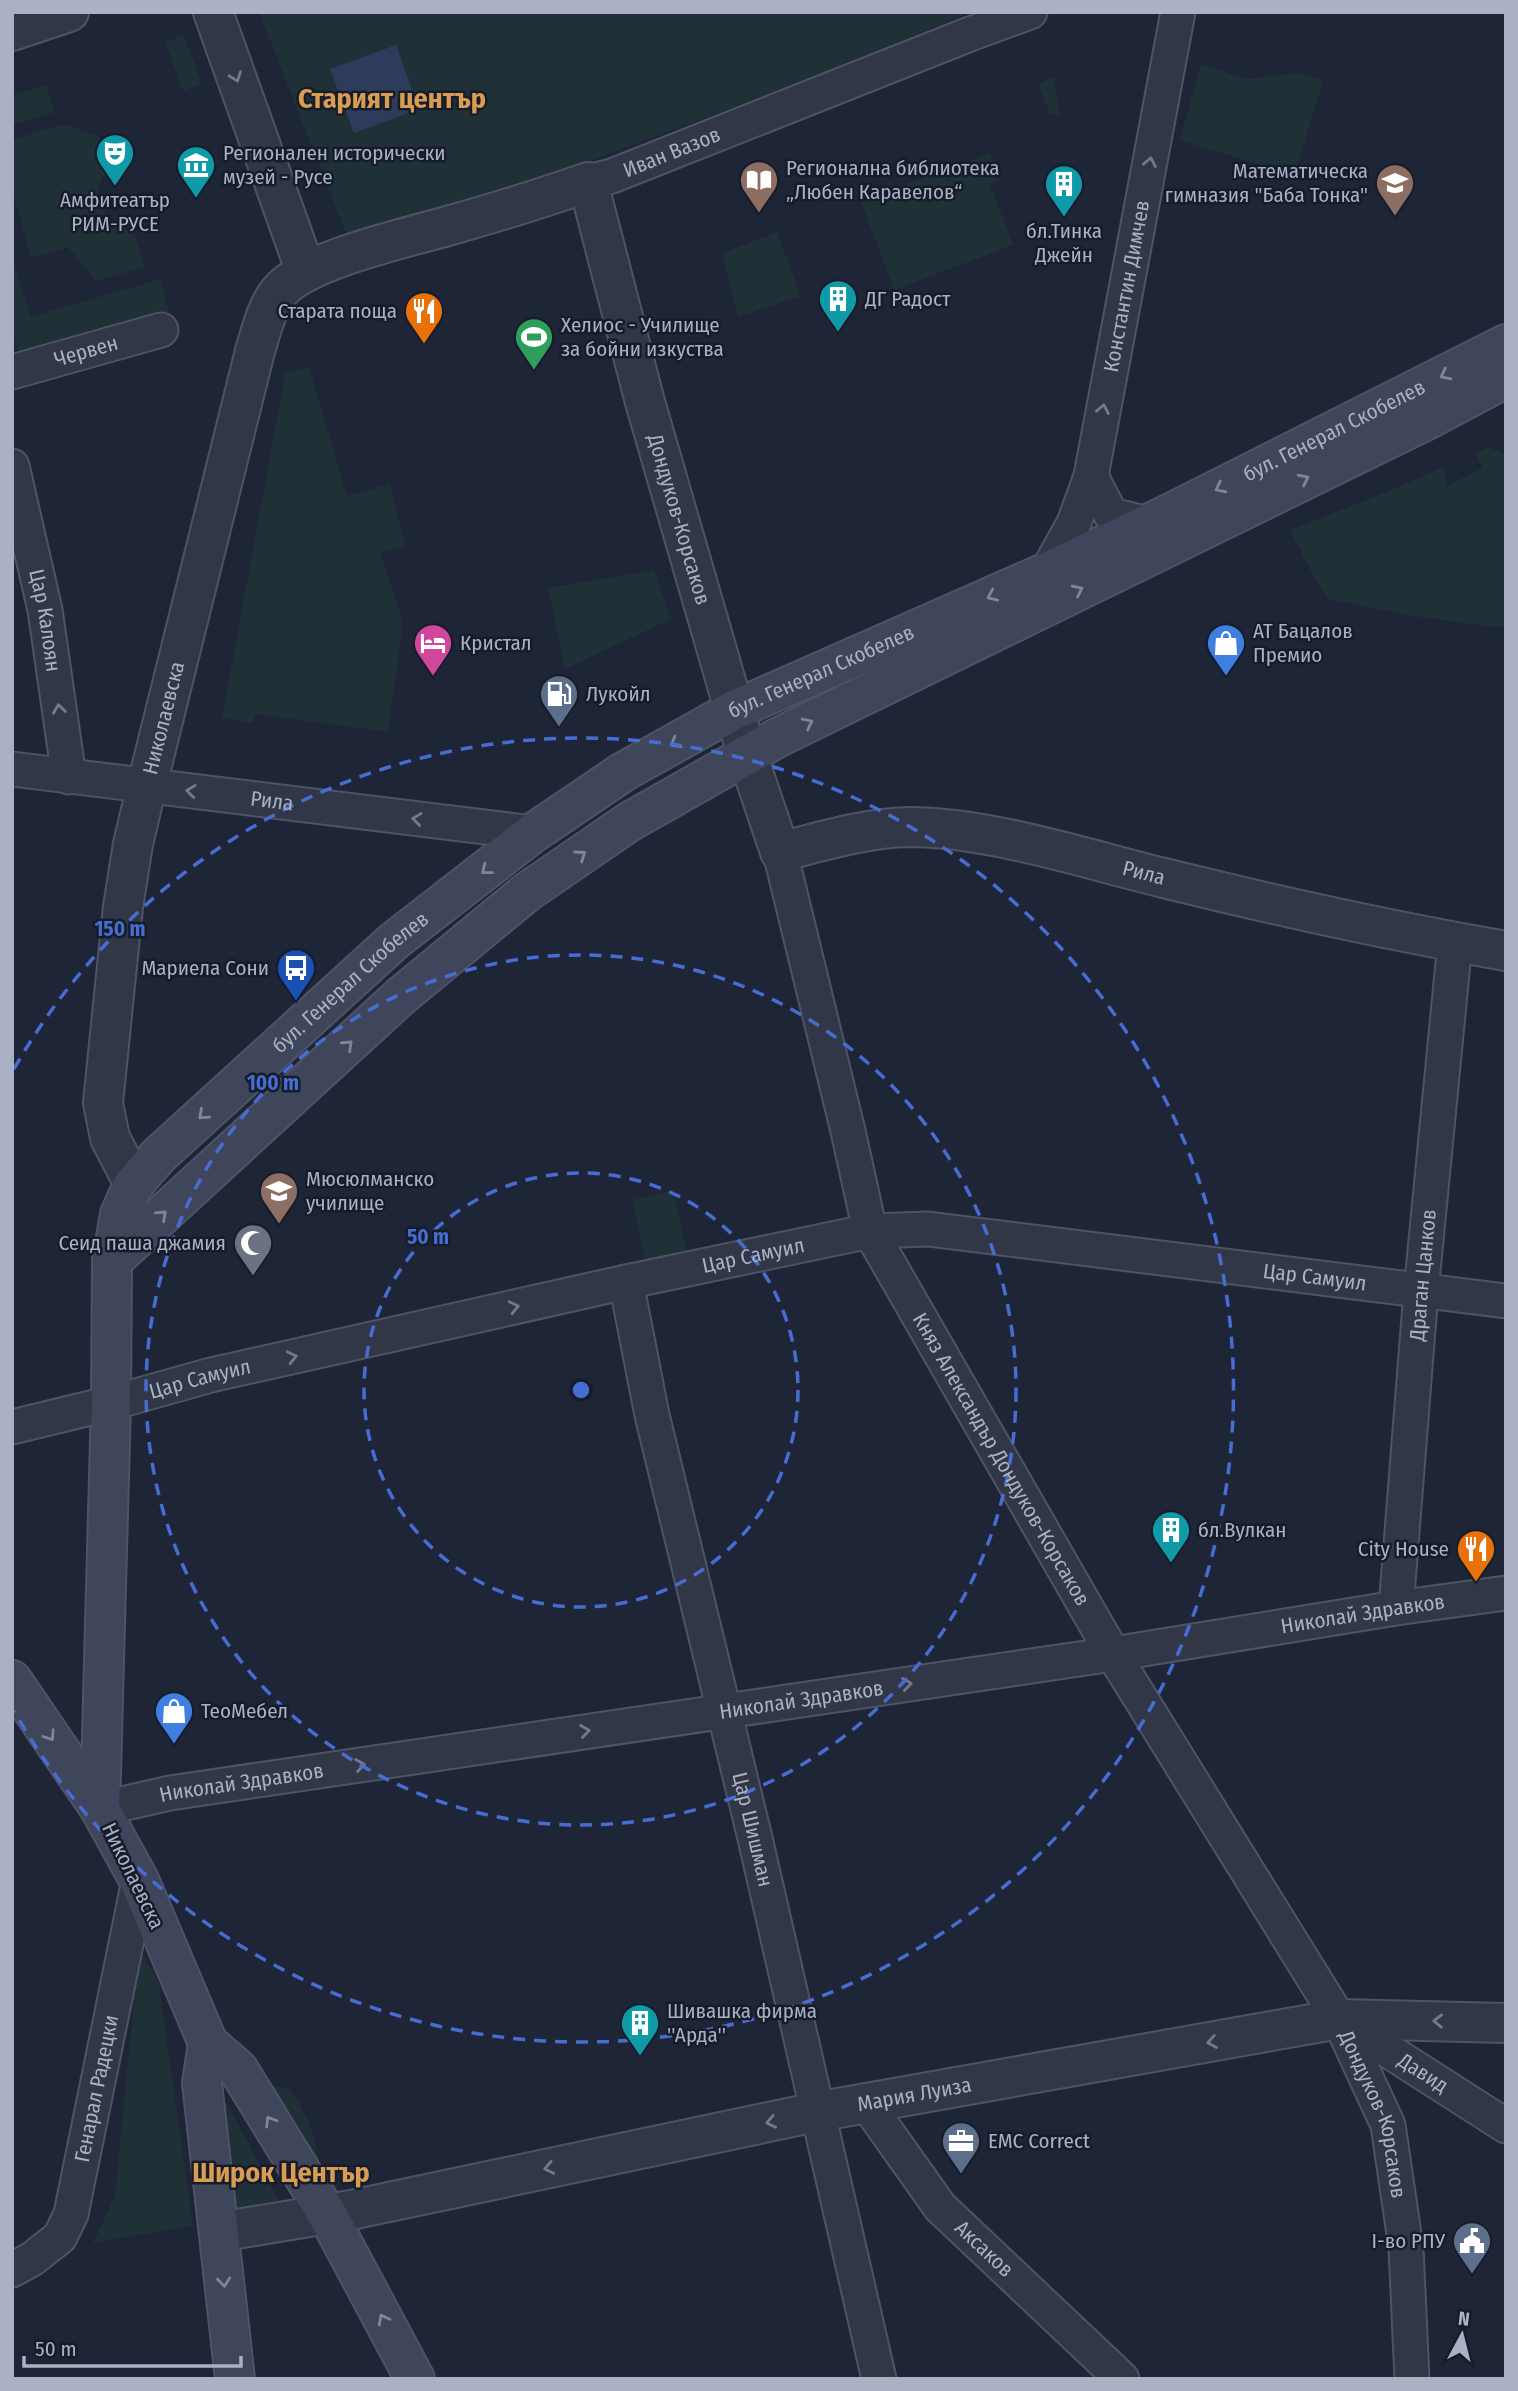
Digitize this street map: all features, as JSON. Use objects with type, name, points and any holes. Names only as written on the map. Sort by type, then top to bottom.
[{"type":"main road","name":"бул. Генерал Скобелев","points":[[112,1261],[120,1214],[134,1184],[158,1156],[394,941],[533,834],[623,772],[734,710],[1149,524],[1506,344]]},
{"type":"main road","name":"бул. Генерал Скобелев","points":[[112,1261],[401,996],[527,892],[629,822],[747,754],[1194,532],[1427,420],[1506,378]]},
{"type":"main road","name":"Николаевска","points":[[112,1261],[111,1403],[100,1809],[139,1880],[208,2043],[238,2069],[327,2214],[415,2379]]},
{"type":"main road","points":[[12,1680],[100,1809]]},
{"type":"main road","points":[[208,2043],[202,2083],[235,2379]]},
{"type":"street","points":[[12,31],[69,12]]},
{"type":"street","points":[[213,12],[306,272]]},
{"type":"street","name":"Иван Вазов","points":[[306,272],[348,256],[625,171],[1030,12]]},
{"type":"street","name":"Константин Димчев","points":[[1047,572],[1074,523],[1091,476],[1178,12]]},
{"type":"street","name":"Дондуков-Корсаков","points":[[588,182],[645,402],[747,754],[780,852]]},
{"type":"street","name":"Николаевска","points":[[134,1184],[110,1138],[103,1102],[123,907],[133,844],[260,333],[279,291],[306,272]]},
{"type":"street","name":"Червен","points":[[12,372],[161,330]]},
{"type":"street","name":"Цар Калоян","points":[[12,466],[45,610],[68,777]]},
{"type":"street","points":[[1091,476],[1111,515],[1149,524]]},
{"type":"street","name":"Рила","points":[[12,769],[533,834]]},
{"type":"street","name":"Рила","points":[[780,852],[866,830],[910,827],[952,829],[1026,844],[1295,911],[1506,951]]},
{"type":"street","name":"Княз Александър Дондуков-Корсаков","points":[[780,852],[870,1231],[1113,1654],[1339,2019]]},
{"type":"street","name":"Драган Цанков","points":[[1396,1608],[1421,1292],[1455,942]]},
{"type":"street","name":"Цар Самуил","points":[[12,1427],[211,1375],[626,1282],[870,1231],[928,1229],[1506,1301]]},
{"type":"street","name":"Цар Шишман","points":[[626,1282],[652,1415],[724,1710],[879,2379]]},
{"type":"street","name":"Николай Здравков","points":[[100,1809],[170,1793],[1113,1654],[1506,1593]]},
{"type":"street","name":"Генарал Радецки","points":[[12,2270],[33,2259],[60,2237],[71,2214],[139,1880]]},
{"type":"street","name":"Дондуков-Корсаков","points":[[1339,2019],[1388,2125],[1406,2248],[1412,2379]]},
{"type":"street","name":"Мария Луиза","points":[[219,2232],[327,2214],[816,2112],[1339,2019],[1506,2023]]},
{"type":"street","name":"Давид","points":[[1339,2019],[1506,2126]]},
{"type":"street","name":"Аксаков","points":[[867,2104],[940,2207],[1122,2379]]},
{"type":"shaded area","points":[[259,12],[971,12],[819,75],[555,174],[356,237],[345,231]]},
{"type":"shaded area","points":[[184,35],[202,84],[183,91],[165,42]]},
{"type":"shaded area","points":[[1201,64],[1247,79],[1298,73],[1323,81],[1294,176],[1180,140]]},
{"type":"shaded area","points":[[1054,77],[1060,114],[1050,114],[1038,84]]},
{"type":"shaded area","points":[[46,85],[55,112],[12,125],[12,95]]},
{"type":"shaded area","points":[[64,124],[99,136],[110,167],[98,189],[101,207],[114,223],[133,231],[145,267],[96,281],[68,247],[31,258],[12,188],[12,140]]},
{"type":"shaded area","points":[[990,153],[999,180],[990,184],[1013,245],[894,290],[861,201]]},
{"type":"shaded area","points":[[777,232],[801,296],[738,317],[723,259],[726,252]]},
{"type":"shaded area","points":[[12,259],[31,317],[160,279],[169,312],[19,354],[12,333]]},
{"type":"shaded area","points":[[309,367],[347,496],[390,484],[405,546],[380,552],[403,622],[388,732],[255,714],[253,723],[222,718],[285,374]]},
{"type":"shaded area","points":[[1489,447],[1506,455],[1506,627],[1414,616],[1329,599],[1313,575],[1290,530],[1444,467],[1447,486],[1483,468],[1476,453]]},
{"type":"shaded area","points":[[654,570],[671,619],[565,669],[548,588]]},
{"type":"shaded area","points":[[673,1190],[690,1266],[649,1275],[632,1200]]},
{"type":"shaded area","points":[[139,1948],[159,1984],[193,2226],[93,2243],[115,2196]]},
{"type":"shaded area","points":[[262,2084],[289,2089],[305,2115],[315,2142],[323,2202]]},
{"type":"shaded area","points":[[224,2098],[283,2209],[223,2219],[213,2104]]},
{"type":"water","points":[[396,45],[419,109],[354,133],[330,69]]},
{"type":"place","name":"Амфитеатър РИМ-РУСЕ","points":[[115,187]]},
{"type":"place","name":"Регионален исторически музей - Русе","points":[[196,199]]},
{"type":"place","name":"Регионална библиотека „Любен Каравелов“","points":[[759,214]]},
{"type":"place","name":"Математическа гимназия \"Баба Тонка\"","points":[[1395,217]]},
{"type":"place","name":"бл.Тинка Джейн","points":[[1064,218]]},
{"type":"place","name":"ДГ Радост","points":[[838,333]]},
{"type":"place","name":"Старата поща","points":[[424,345]]},
{"type":"place","name":"Хелиос - Училище за бойни изкуства","points":[[534,371]]},
{"type":"place","name":"Кристал","points":[[433,677]]},
{"type":"place","name":"АТ Бацалов Премио","points":[[1226,677]]},
{"type":"place","name":"Лукойл","points":[[559,728]]},
{"type":"place","name":"Мариела Сони","points":[[296,1002]]},
{"type":"place","name":"Мюсюлманско училище","points":[[279,1225]]},
{"type":"place","name":"Сеид паша джамия","points":[[253,1277]]},
{"type":"place","name":"бл.Вулкан","points":[[1171,1564]]},
{"type":"place","name":"City House","points":[[1476,1583]]},
{"type":"place","name":"ТеоМебел","points":[[174,1745]]},
{"type":"place","name":"Шивашка фирма ''Арда''","points":[[640,2057]]},
{"type":"place","name":"EMC Correct","points":[[961,2175]]},
{"type":"place","name":"I-во РПУ","points":[[1472,2275]]},
{"type":"district","name":"Старият център","points":[[392,98]]},
{"type":"district","name":"Широк Център","points":[[281,2172]]}]
